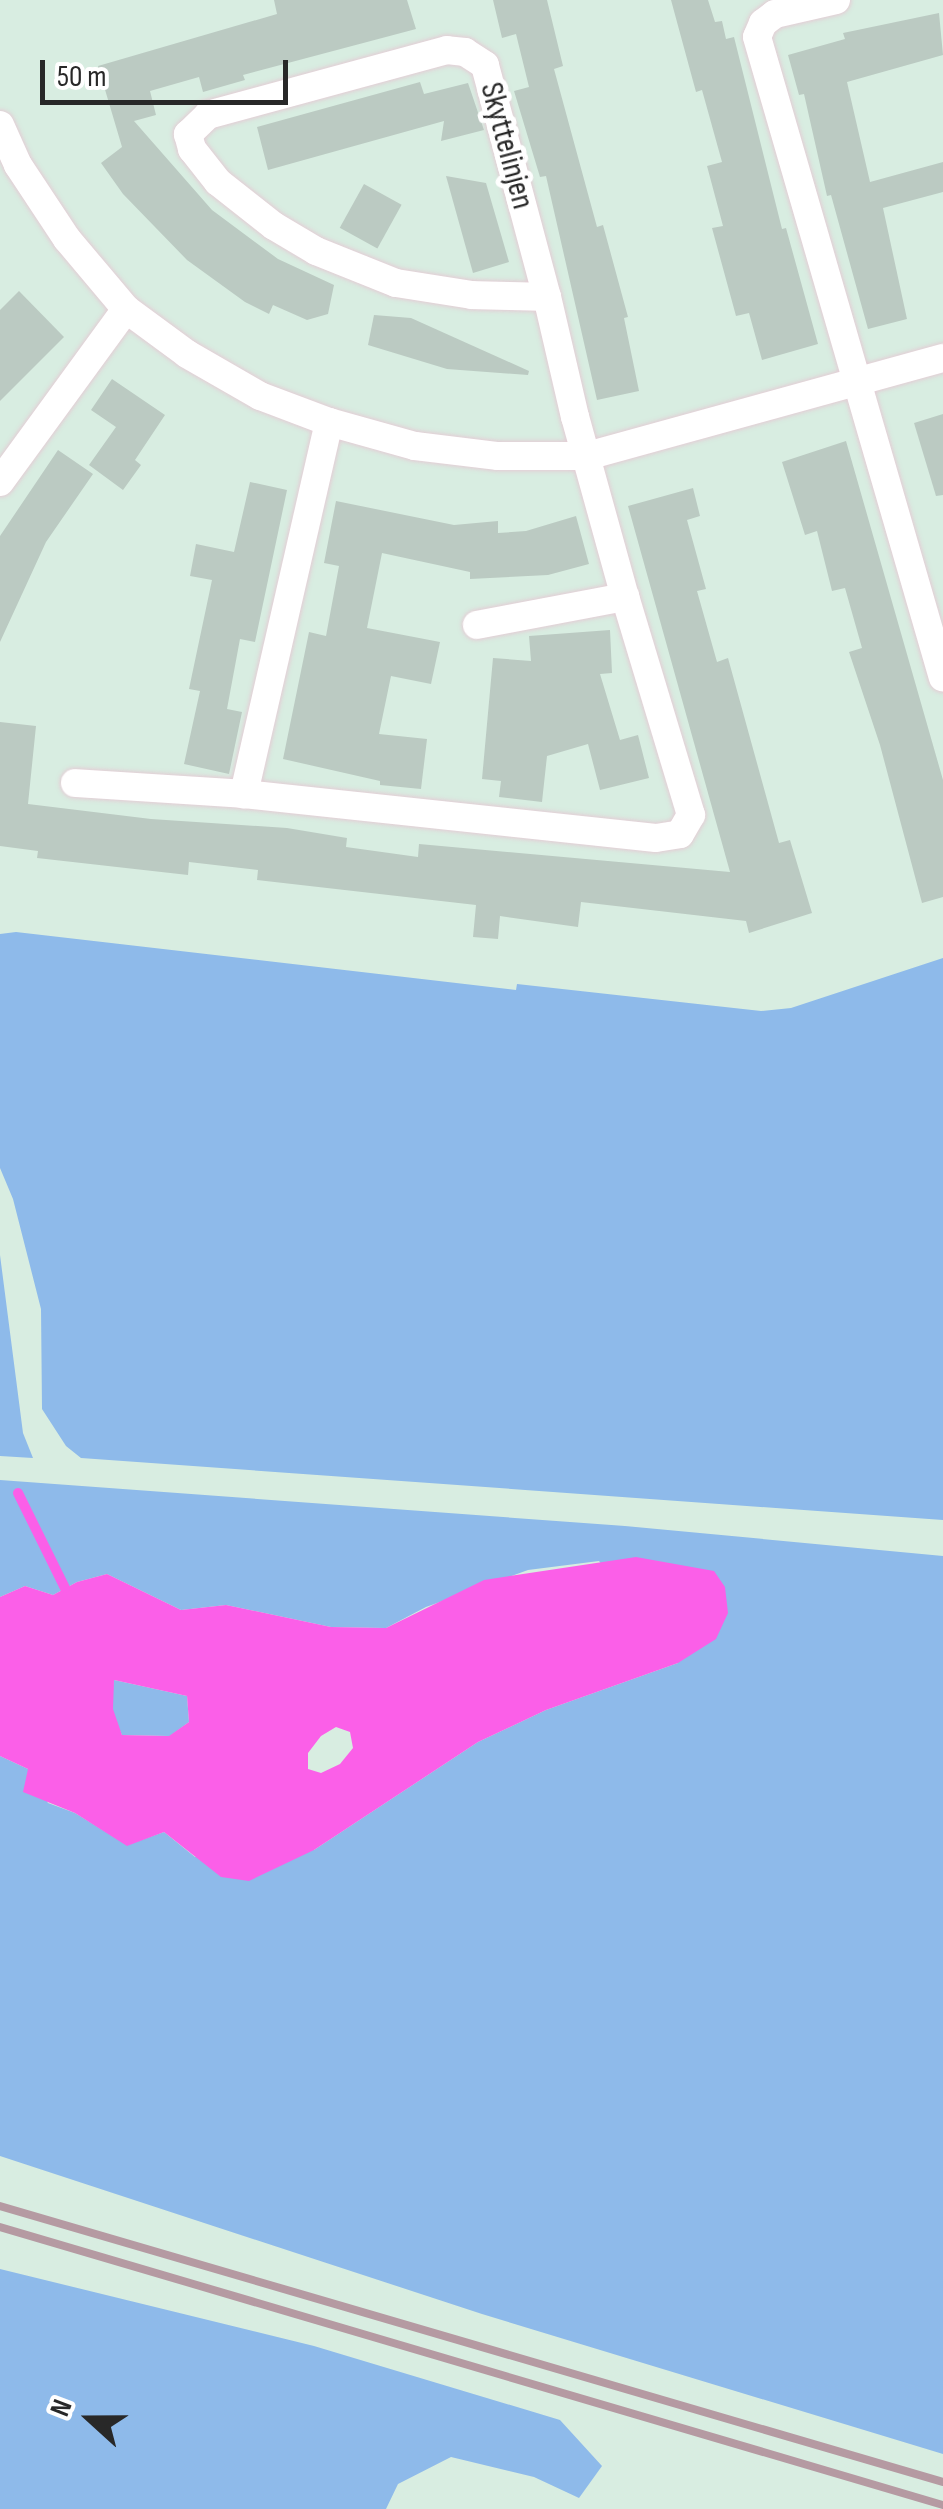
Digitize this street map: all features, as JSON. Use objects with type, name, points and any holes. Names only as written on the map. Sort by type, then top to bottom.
[{"type":"street","points":[[836,0],[776,14],[763,23],[757,37],[943,678]]},
{"type":"street","name":"Skyttelinjen","points":[[75,783],[244,794],[656,838],[680,834],[691,815],[624,597],[547,297],[485,65],[465,52],[447,50],[208,114],[188,134],[192,149],[218,182],[274,226],[316,251],[396,283],[472,296],[547,297]]},
{"type":"street","points":[[0,125],[9,166],[126,309],[187,354],[260,396],[328,422],[415,446],[498,456],[587,456],[943,358]]},
{"type":"street","points":[[0,482],[126,309]]},
{"type":"street","points":[[244,794],[328,422]]},
{"type":"street","points":[[476,625],[624,597]]},
{"type":"shaded area","points":[[16,932],[516,990],[517,984],[761,1011],[791,1008],[943,958],[943,1520],[81,1458],[66,1446],[42,1409],[41,1309],[13,1199],[0,1168],[0,934]]},
{"type":"shaded area","points":[[0,1255],[23,1433],[33,1458],[0,1456]]},
{"type":"shaded area","points":[[0,1480],[625,1526],[943,1556],[943,2454],[482,2314],[0,2156],[0,1756],[28,1769],[48,1803],[75,1813],[127,1845],[164,1832],[195,1857],[314,1850],[478,1742],[546,1710],[678,1663],[599,1561],[528,1570],[426,1607],[386,1628],[331,1627],[226,1605],[181,1610],[107,1574],[77,1582],[53,1595],[25,1586],[0,1597]]},
{"type":"shaded area","points":[[636,1557],[714,1571],[725,1587],[728,1613],[716,1639],[678,1663],[546,1710],[478,1742],[314,1850],[249,1881],[221,1877],[164,1832],[127,1846],[75,1813],[23,1792],[28,1769],[0,1756],[0,1597],[25,1586],[53,1595],[77,1582],[107,1574],[181,1610],[226,1605],[331,1627],[386,1628],[484,1580]],"holes":[[[114,1680],[187,1696],[189,1722],[169,1736],[122,1735],[113,1709]],[[336,1727],[350,1732],[353,1748],[340,1764],[321,1773],[308,1769],[308,1753],[321,1736]]]},
{"type":"shaded area","points":[[114,1680],[187,1696],[189,1722],[170,1736],[122,1735],[109,1708]]},
{"type":"shaded area","points":[[0,2269],[314,2346],[560,2420],[602,2466],[579,2498],[534,2477],[451,2457],[398,2484],[386,2509],[0,2509]]},
{"type":"building","points":[[274,0],[407,0],[416,29],[243,75],[245,80],[203,92],[199,77],[150,91],[156,115],[134,121],[212,210],[278,259],[334,285],[328,314],[307,320],[273,305],[269,314],[245,302],[187,260],[123,194],[101,163],[122,147],[98,66],[277,14]]},
{"type":"building","points":[[493,0],[547,0],[563,66],[554,69],[597,227],[603,225],[628,317],[624,318],[639,391],[597,400],[546,176],[540,177],[514,91],[529,87],[516,34],[502,38]]},
{"type":"building","points":[[671,0],[708,0],[715,22],[722,21],[726,39],[734,37],[782,229],[786,228],[818,344],[762,360],[749,313],[736,316],[712,228],[723,226],[707,166],[722,162],[702,90],[696,92]]},
{"type":"building","points":[[939,13],[943,55],[847,82],[870,182],[943,162],[943,192],[883,208],[907,319],[868,329],[831,195],[827,196],[804,94],[799,95],[788,55],[845,39],[843,33]]},
{"type":"building","points":[[420,82],[424,94],[468,83],[484,130],[441,141],[444,121],[268,170],[257,127]]},
{"type":"building","points":[[446,176],[486,183],[509,262],[473,273]]},
{"type":"building","points":[[364,184],[402,205],[377,249],[340,228]]},
{"type":"building","points":[[19,291],[64,337],[0,401],[0,310]]},
{"type":"building","points":[[374,315],[411,318],[529,371],[528,375],[447,369],[368,345]]},
{"type":"building","points":[[112,379],[165,415],[135,460],[141,465],[123,490],[89,465],[116,427],[91,410]]},
{"type":"building","points":[[943,414],[943,495],[936,496],[914,423]]},
{"type":"building","points":[[846,441],[943,780],[943,897],[922,903],[880,745],[849,652],[862,648],[845,588],[832,591],[817,531],[805,535],[782,462]]},
{"type":"building","points":[[58,450],[93,474],[46,542],[0,642],[0,536]]},
{"type":"building","points":[[250,482],[287,490],[255,642],[240,639],[227,709],[242,712],[229,774],[184,764],[200,691],[189,689],[212,580],[190,576],[196,544],[234,552]]},
{"type":"building","points":[[693,488],[700,516],[687,520],[706,589],[697,591],[717,662],[728,658],[779,843],[790,840],[812,913],[749,933],[746,921],[581,902],[578,927],[500,916],[498,939],[473,937],[476,905],[257,880],[258,870],[189,862],[188,875],[37,858],[38,851],[0,846],[0,722],[36,726],[28,804],[151,819],[287,828],[347,838],[346,847],[418,857],[419,844],[730,872],[628,506]]},
{"type":"building","points":[[336,501],[454,525],[498,521],[498,533],[526,531],[576,516],[589,564],[548,575],[470,579],[470,572],[382,553],[367,628],[440,642],[431,684],[391,676],[379,734],[427,739],[421,789],[380,785],[380,781],[283,759],[309,632],[326,636],[339,566],[324,563]]},
{"type":"building","points":[[610,630],[612,673],[600,674],[620,740],[638,735],[649,778],[600,790],[588,744],[547,756],[542,802],[499,797],[501,781],[482,779],[493,658],[531,661],[529,636]]},
{"type":"waterway","points":[[18,1493],[65,1588]]},
{"type":"railway","points":[[0,2206],[943,2482]]},
{"type":"railway","points":[[0,2227],[943,2505]]}]
